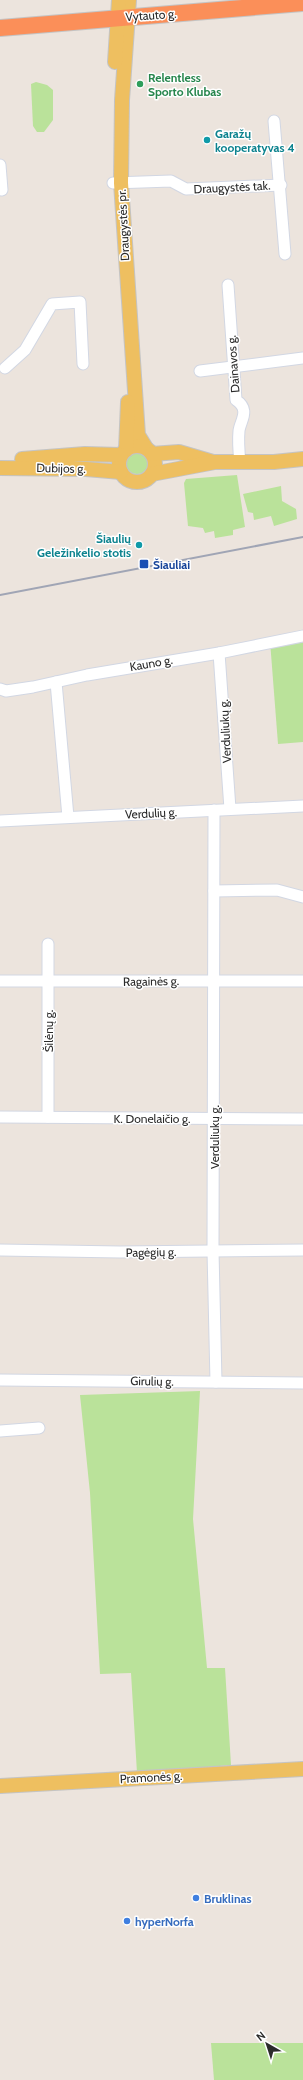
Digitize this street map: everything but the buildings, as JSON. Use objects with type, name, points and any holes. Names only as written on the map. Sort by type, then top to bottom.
[{"type":"highway","name":"Vytauto g.","points":[[0,28],[303,3]]},
{"type":"main road","name":"Draugystės pr.","points":[[119,0],[122,17],[113,107],[128,401],[123,452]]},
{"type":"main road","name":"Draugystės pr.","points":[[122,17],[129,0]]},
{"type":"main road","name":"Draugystės pr.","points":[[117,183],[138,435],[149,451]]},
{"type":"main road","points":[[215,462],[179,452],[149,451],[136,446],[123,452],[119,464],[121,472],[126,478],[134,481],[146,479],[152,474],[215,462],[240,463],[303,459]]},
{"type":"main road","points":[[149,451],[155,466],[152,474]]},
{"type":"main road","name":"Dubijos g.","points":[[0,460],[123,452]]},
{"type":"main road","name":"Dubijos g.","points":[[0,468],[86,469],[121,472]]},
{"type":"main road","name":"Pramonės g.","points":[[0,1786],[303,1769]]},
{"type":"street","name":"Draugystės tak.","points":[[274,121],[285,254]]},
{"type":"street","points":[[0,165],[2,190]]},
{"type":"street","name":"Draugystės tak.","points":[[117,183],[171,181],[186,189],[280,185]]},
{"type":"street","name":"Dainavos g.","points":[[228,285],[236,400],[242,407],[244,418],[239,432],[240,463]]},
{"type":"street","points":[[5,368],[25,350],[52,304],[75,302],[80,302],[83,364]]},
{"type":"street","points":[[200,371],[303,358]]},
{"type":"street","name":"Kauno g.","points":[[0,689],[6,691],[19,689],[100,672],[220,653],[303,636]]},
{"type":"street","name":"Verduliukų g.","points":[[220,653],[230,809]]},
{"type":"street","points":[[56,682],[68,817]]},
{"type":"street","name":"Verdulių g.","points":[[0,821],[303,806]]},
{"type":"street","name":"Verduliukų g.","points":[[214,810],[213,1251],[216,1382]]},
{"type":"street","points":[[214,891],[277,890],[303,897]]},
{"type":"street","name":"Šilėnų g.","points":[[48,944],[48,1117]]},
{"type":"street","name":"Ragainės g.","points":[[0,981],[303,981]]},
{"type":"street","name":"K. Donelaičio g.","points":[[0,1117],[303,1119]]},
{"type":"street","name":"Pagėgių g.","points":[[0,1250],[114,1252],[303,1250]]},
{"type":"street","name":"Girulių g.","points":[[0,1380],[303,1383]]},
{"type":"street","points":[[0,1431],[39,1428]]},
{"type":"green space","points":[[36,82],[47,85],[53,90],[53,120],[44,132],[37,132],[33,126],[31,84]]},
{"type":"green space","points":[[137,452],[145,455],[148,463],[145,471],[137,474],[129,471],[126,463],[129,455]]},
{"type":"green space","points":[[237,475],[245,527],[233,530],[233,535],[215,538],[214,531],[205,533],[203,528],[188,526],[184,483],[186,479]]},
{"type":"green space","points":[[281,486],[282,501],[296,509],[297,519],[274,526],[271,516],[254,520],[253,513],[248,512],[243,494]]},
{"type":"green space","points":[[303,636],[303,742],[278,744],[270,641]]},
{"type":"green space","points":[[200,1391],[193,1519],[207,1668],[225,1668],[231,1765],[137,1773],[131,1673],[100,1674],[90,1493],[80,1395]]},
{"type":"green space","points":[[211,2043],[303,2043],[303,2080],[214,2080]]},
{"type":"railway","points":[[0,595],[303,537]]},
{"type":"place","name":"Relentless Sporto Klubas","points":[[140,84]]},
{"type":"place","name":"Garažų kooperatyvas 4","points":[[207,140]]},
{"type":"place","name":"Šiaulių Geležinkelio stotis","points":[[139,545]]},
{"type":"place","name":"Šiauliai","points":[[144,564]]},
{"type":"place","name":"Bruklinas","points":[[196,1898]]},
{"type":"place","name":"hyperNorfa","points":[[127,1921]]}]
